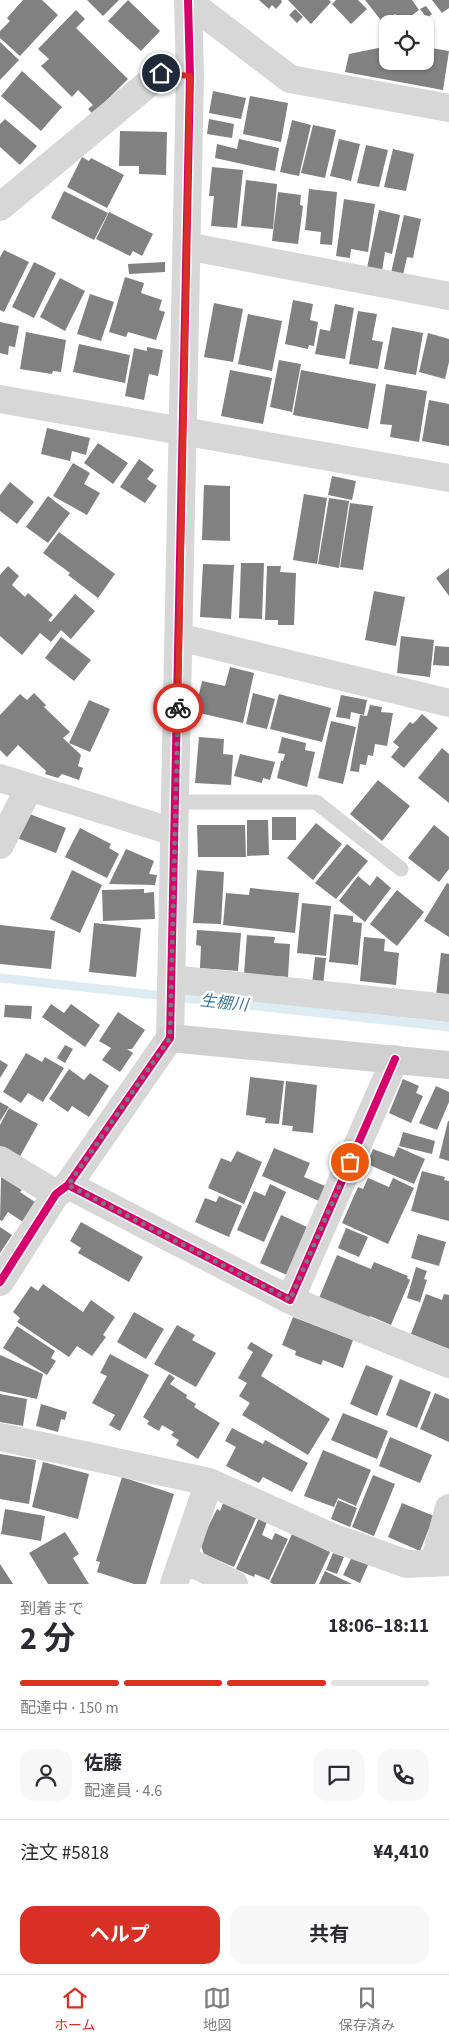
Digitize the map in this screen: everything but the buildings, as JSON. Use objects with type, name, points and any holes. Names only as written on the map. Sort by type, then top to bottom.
[{"type":"street","points":[[0,1282],[170,1026],[190,76],[188,1]]},
{"type":"street","points":[[188,1],[290,79],[449,108]]},
{"type":"street","points":[[0,207],[161,73],[190,76]]},
{"type":"street","points":[[186,246],[449,296]]},
{"type":"street","points":[[0,400],[449,478]]},
{"type":"street","points":[[179,637],[449,703]]},
{"type":"street","points":[[0,778],[174,832]]},
{"type":"street","points":[[0,845],[28,788]]},
{"type":"street","points":[[170,983],[449,1008]]},
{"type":"street","points":[[170,1026],[395,1059],[449,1065]]},
{"type":"street","points":[[290,1300],[395,1059]]},
{"type":"street","points":[[0,1160],[290,1300],[449,1364]]},
{"type":"street","points":[[0,1436],[210,1482],[334,1538],[408,1564],[441,1562],[449,1508]]},
{"type":"street","points":[[174,1584],[210,1482]]},
{"type":"street","points":[[184,1558],[234,1584]]},
{"type":"lane","points":[[175,802],[316,802],[401,869]]},
{"type":"waterway","name":"生棚川","points":[[0,978],[449,1027]]},
{"type":"cycle path","points":[[0,1282],[56,1194],[68,1185],[170,1038],[190,76],[188,0]]},
{"type":"cycle path","points":[[68,1185],[290,1300],[395,1059]]},
{"type":"way so far","points":[[178,708],[170,1038],[68,1185],[290,1300],[350,1162]]},
{"type":"route","points":[[161,73],[190,76],[178,708]]}]
